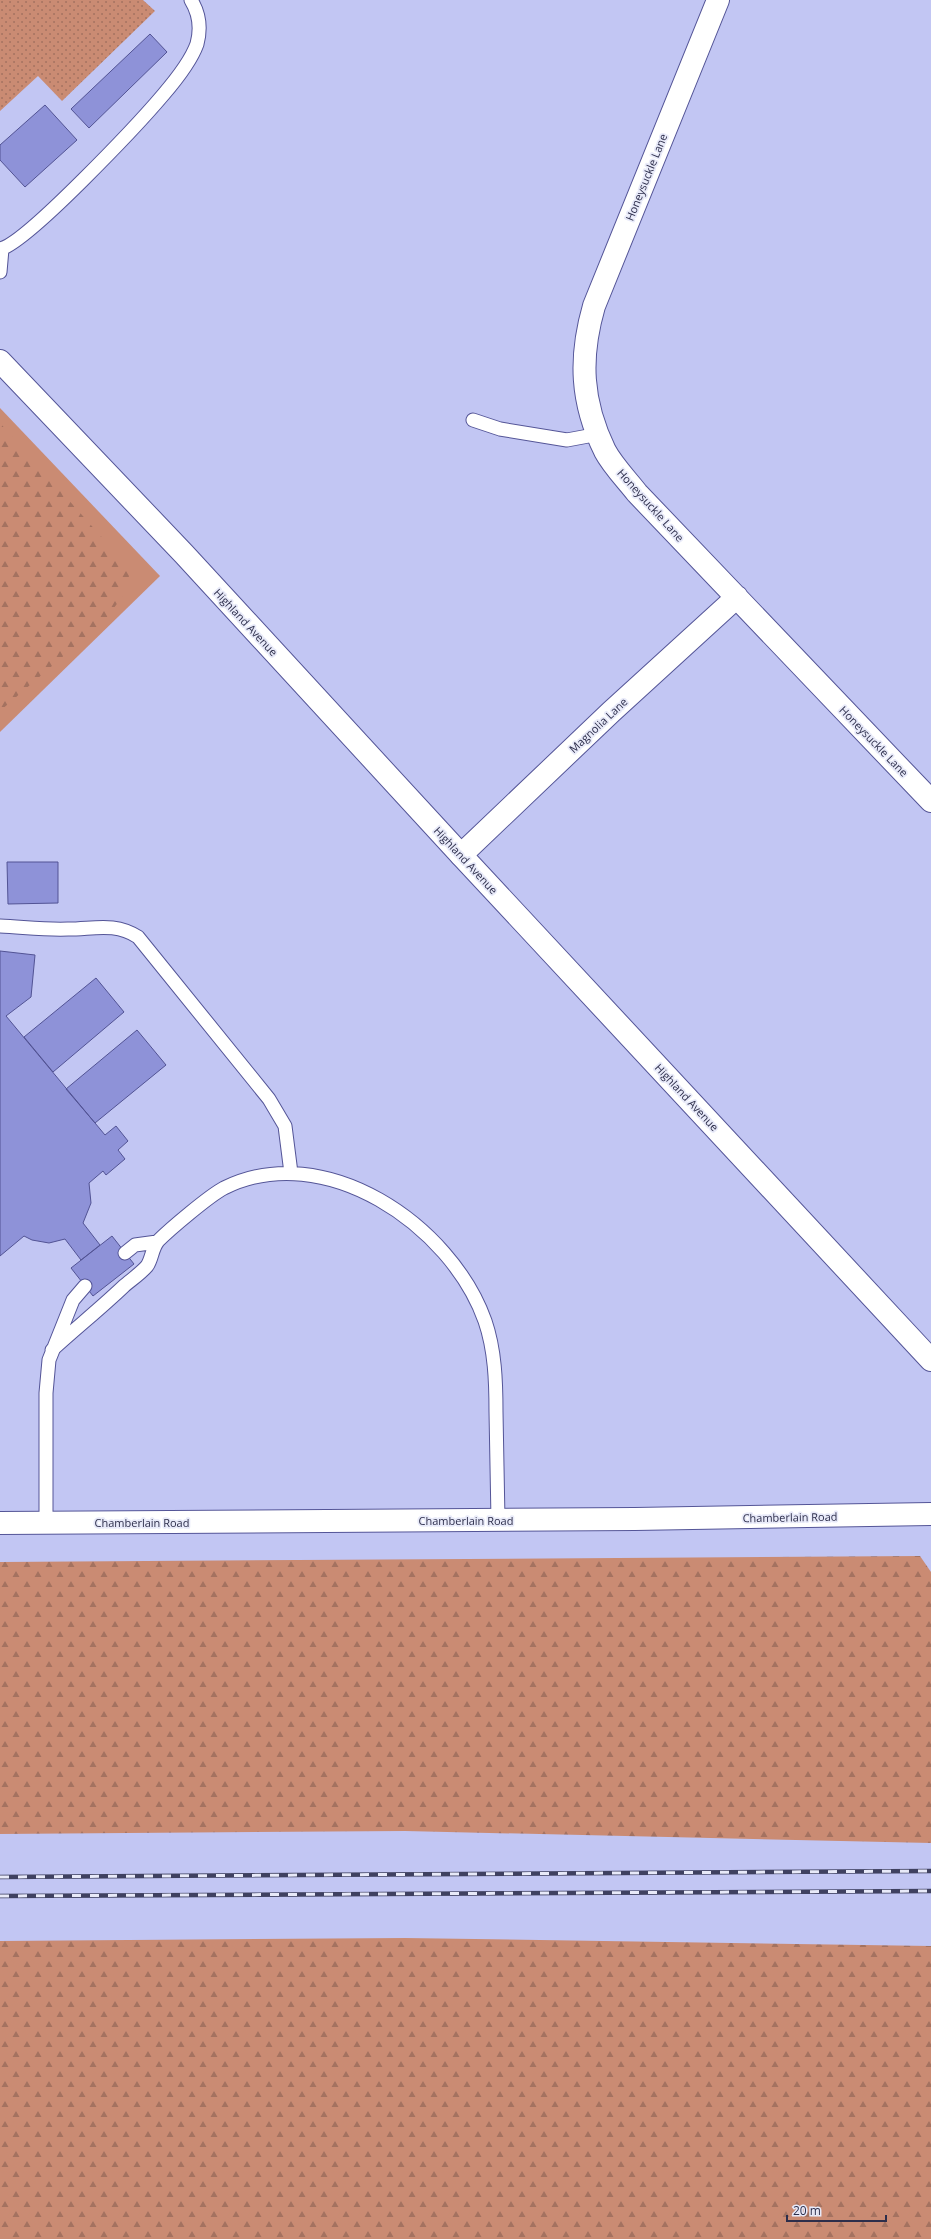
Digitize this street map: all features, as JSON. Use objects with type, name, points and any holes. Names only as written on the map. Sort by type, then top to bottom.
[{"type":"street","name":"Honeysuckle Lane","points":[[718,0],[594,306],[588,328],[584,363],[584,381],[587,400],[606,452],[637,493],[931,801]]},
{"type":"street","name":"Highland Avenue","points":[[0,361],[184,554],[461,855],[931,1360]]},
{"type":"street","name":"Magnolia Lane","points":[[461,855],[611,712],[737,597]]},
{"type":"street","name":"Chamberlain Road","points":[[0,1523],[498,1520],[931,1514]]},
{"type":"lane","points":[[0,272],[1,249],[38,223],[164,94],[196,45],[199,31],[198,10],[191,0]]},
{"type":"lane","points":[[473,420],[500,428],[568,440],[599,434]]},
{"type":"lane","points":[[0,926],[68,930],[113,926],[129,931],[138,937],[269,1099],[285,1126],[291,1173]]},
{"type":"lane","points":[[52,1350],[89,1319],[148,1265],[157,1242],[222,1189],[240,1181],[267,1174],[291,1173],[359,1188],[382,1200],[405,1215],[439,1246],[473,1295],[485,1321],[493,1352],[496,1390],[498,1520]]},
{"type":"lane","points":[[125,1252],[135,1245],[157,1242]]},
{"type":"lane","points":[[46,1522],[47,1375],[52,1350],[73,1300],[85,1286]]},
{"type":"green space","points":[[0,0],[143,0],[155,11],[62,101],[38,76],[0,111]]},
{"type":"green space","points":[[0,408],[160,576],[0,732]]},
{"type":"green space","points":[[0,423],[131,570],[122,597],[105,620],[0,711]]},
{"type":"green space","points":[[920,1556],[931,1572],[931,1843],[405,1831],[0,1834],[0,1562]]},
{"type":"green space","points":[[405,1938],[931,1946],[931,2239],[0,2239],[0,1941]]},
{"type":"building","points":[[150,34],[167,52],[89,128],[71,109]]},
{"type":"building","points":[[45,105],[77,140],[25,187],[0,160],[0,145]]},
{"type":"building","points":[[7,862],[58,862],[58,903],[8,904]]},
{"type":"building","points":[[0,951],[35,955],[31,997],[6,1016],[105,1135],[116,1126],[128,1141],[118,1150],[125,1159],[106,1175],[103,1171],[89,1183],[91,1203],[83,1223],[100,1245],[81,1260],[65,1239],[49,1243],[32,1240],[24,1236],[0,1256]]},
{"type":"building","points":[[96,978],[124,1012],[53,1072],[24,1037]]},
{"type":"building","points":[[137,1030],[166,1065],[95,1123],[66,1089]]},
{"type":"building","points":[[112,1236],[134,1264],[93,1296],[71,1268]]},
{"type":"railway","points":[[0,1877],[931,1871]]},
{"type":"railway","points":[[0,1896],[931,1891]]}]
